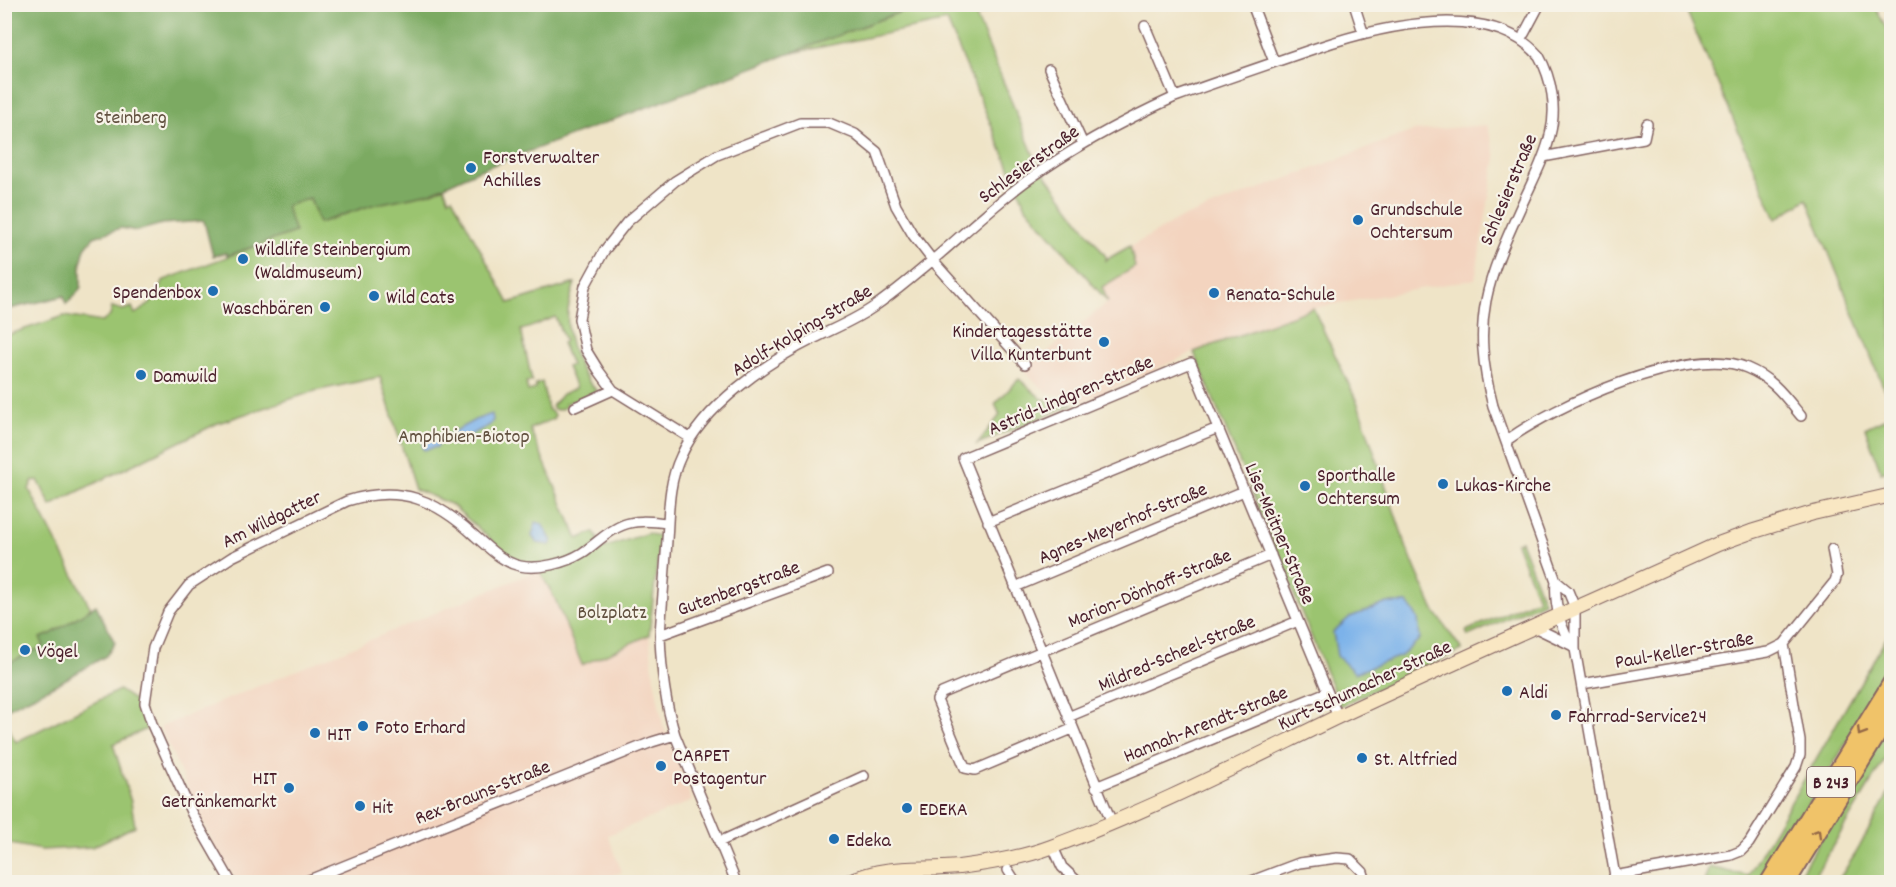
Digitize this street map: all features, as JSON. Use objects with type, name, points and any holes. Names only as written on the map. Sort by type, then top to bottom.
[{"type":"highway","name":"B 243","points":[[1769,882],[1892,682]]},
{"type":"highway","name":"B 243","points":[[1787,882],[1892,711]]},
{"type":"main road","name":"Kurt-Schumacher-Straße","points":[[848,882],[872,873],[896,868],[958,867],[1010,859],[1053,847],[1179,793],[1338,717],[1718,544],[1818,512],[1892,495]]},
{"type":"street","points":[[1252,4],[1274,62]]},
{"type":"street","points":[[1354,4],[1363,32]]},
{"type":"street","points":[[1524,34],[1540,4]]},
{"type":"street","name":"Schlesierstraße","points":[[933,261],[1024,183],[1083,144],[1145,111],[1274,62],[1407,17],[1433,12]]},
{"type":"street","name":"Schlesierstraße","points":[[1496,18],[1524,34],[1545,68],[1554,108],[1551,134],[1543,157],[1492,273],[1483,314],[1481,337],[1485,378],[1492,406],[1556,581],[1556,598],[1563,630],[1573,647]]},
{"type":"street","points":[[1145,26],[1175,98]]},
{"type":"street","points":[[1049,69],[1083,144]]},
{"type":"street","points":[[690,438],[612,390],[586,350],[579,319],[585,286],[604,251],[627,222],[675,181],[717,155],[800,123],[829,123],[855,134],[877,152],[896,206],[913,235],[933,261],[1025,364]]},
{"type":"street","points":[[1543,157],[1644,138],[1647,124]]},
{"type":"street","name":"Adolf-Kolping-Straße","points":[[736,882],[675,735],[664,691],[660,635],[671,482],[690,438],[712,412],[750,378],[812,339],[873,307],[933,261]]},
{"type":"street","points":[[1506,441],[1551,413],[1612,387],[1650,374],[1710,362],[1746,367],[1761,375],[1775,384],[1801,416]]},
{"type":"street","name":"Lise-Meitner-Straße","points":[[1191,363],[1338,717]]},
{"type":"street","name":"Astrid-Lindgren-Straße","points":[[988,522],[963,458],[1191,363]]},
{"type":"street","points":[[575,407],[612,390]]},
{"type":"street","points":[[1112,823],[988,522],[1218,428]]},
{"type":"street","name":"Agnes-Meyerhof-Straße","points":[[1015,587],[1244,491]]},
{"type":"street","name":"Am Wildgatter","points":[[231,882],[192,814],[153,727],[145,703],[153,648],[168,612],[189,585],[232,557],[347,501],[360,497],[401,494],[425,500],[453,517],[496,556],[520,566],[544,566],[572,558],[624,524],[644,521],[668,523]]},
{"type":"street","name":"Paul-Keller-Straße","points":[[1582,684],[1768,652],[1784,644],[1835,581],[1837,575],[1832,549]]},
{"type":"street","name":"Marion-Dönhoff-Straße","points":[[1072,729],[975,770],[965,768],[938,700],[942,693],[1271,555]]},
{"type":"street","name":"Gutenbergstraße","points":[[660,635],[828,573]]},
{"type":"street","name":"Schlesierstraße","points":[[1556,581],[1568,591],[1575,608]]},
{"type":"street","points":[[1575,608],[1573,647],[1582,684],[1615,879],[1731,855],[1741,851],[1749,843],[1796,767],[1800,755],[1800,741],[1784,644]]},
{"type":"street","name":"Mildred-Scheel-Straße","points":[[1068,717],[1298,621]]},
{"type":"street","points":[[1534,627],[1573,647]]},
{"type":"street","name":"Hannah-Arendt-Straße","points":[[1096,787],[1327,692]]},
{"type":"street","name":"Rex-Brauns-Straße","points":[[304,882],[612,758],[675,735]]},
{"type":"street","points":[[719,842],[864,776]]},
{"type":"street","points":[[1053,847],[1062,867],[1078,882]]},
{"type":"street","points":[[1249,882],[1299,863],[1337,858],[1350,859],[1363,872],[1366,882]]},
{"type":"street","points":[[1008,870],[1014,882],[1024,874]]},
{"type":"shaded area","points":[[1487,125],[1496,157],[1475,279],[1313,308],[1194,352],[1086,401],[1046,392],[1024,371],[1107,303],[1095,267],[1179,219],[1413,131]]},
{"type":"shaded area","points":[[539,570],[555,599],[582,665],[649,635],[654,679],[663,725],[692,801],[608,835],[622,872],[594,882],[238,882],[218,854],[160,727]]},
{"type":"green space","name":"Steinberg","points":[[4,5],[919,5],[477,171],[430,193],[372,205],[319,223],[310,198],[286,206],[295,232],[227,256],[226,253],[213,256],[204,221],[162,224],[137,231],[121,228],[94,237],[85,248],[81,263],[81,287],[66,304],[64,296],[5,310]]},
{"type":"green space","points":[[919,5],[1003,5],[976,16],[1037,163],[1107,258],[1104,261],[1130,246],[1135,267],[1102,287],[1108,302],[1026,207],[947,21],[787,54]]},
{"type":"green space","points":[[1684,5],[1874,5],[1892,39],[1891,406],[1807,199],[1776,219]]},
{"type":"green space","points":[[444,187],[449,199],[452,197],[509,303],[575,283],[568,311],[571,343],[584,375],[597,391],[565,404],[566,407],[553,409],[552,406],[562,394],[576,388],[567,367],[571,365],[562,343],[565,341],[555,317],[521,330],[532,381],[526,382],[528,391],[536,389],[535,384],[542,382],[548,409],[555,415],[553,419],[530,429],[578,539],[594,532],[603,548],[648,533],[660,537],[649,635],[582,665],[555,599],[539,570],[506,553],[452,505],[415,489],[380,377],[315,391],[218,423],[51,506],[38,480],[33,481],[29,489],[111,643],[5,707],[4,336],[64,316],[102,322],[110,316],[112,307],[123,310],[132,307],[135,314],[150,304],[164,280],[294,232],[285,206],[310,198],[319,223],[372,205],[430,193]]},
{"type":"green space","points":[[1313,308],[1358,404],[1407,549],[1433,609],[1462,650],[1340,706],[1194,352]]},
{"type":"green space","points":[[1019,379],[1042,399],[1074,404],[977,444],[1000,415],[995,404]]},
{"type":"green space","points":[[1890,416],[1891,469],[1881,472],[1865,428]]},
{"type":"green space","points":[[1521,541],[1544,602],[1468,636],[1466,631],[1538,599],[1516,543]]},
{"type":"green space","points":[[96,605],[115,643],[106,656],[5,710],[5,655],[7,654],[11,662],[44,646],[40,638],[51,634]]},
{"type":"green space","points":[[1891,630],[1891,670],[1761,882],[1704,882],[1709,867],[1748,876]]},
{"type":"green space","points":[[119,690],[141,705],[147,729],[113,744],[131,802],[135,826],[92,847],[42,850],[5,843],[5,728],[7,726],[16,742]]},
{"type":"green space","points":[[1891,721],[1891,749],[1811,882],[1795,882]]},
{"type":"green space","points":[[1891,789],[1891,882],[1837,882],[1856,853]]},
{"type":"water","points":[[492,414],[493,420],[490,425],[451,445],[448,441],[424,450],[422,447],[423,442],[446,436],[475,420]]},
{"type":"water","points":[[536,522],[542,524],[552,541],[550,545],[537,543],[532,536]]},
{"type":"water","points":[[1387,603],[1408,603],[1418,619],[1420,639],[1401,656],[1355,673],[1337,656],[1333,632],[1350,617]]},
{"type":"place","name":"Forstverwalter Achilles","points":[[471,168]]},
{"type":"place","name":"Grundschule Ochtersum","points":[[1358,220]]},
{"type":"place","name":"Wildlife Steinbergium (Waldmuseum)","points":[[243,259]]},
{"type":"place","name":"Spendenbox","points":[[213,291]]},
{"type":"place","name":"Renata-Schule","points":[[1214,293]]},
{"type":"place","name":"Wild Cats","points":[[374,296]]},
{"type":"place","name":"Waschbären","points":[[325,307]]},
{"type":"place","name":"Kindertagesstätte Villa Kunterbunt","points":[[1104,342]]},
{"type":"place","name":"Damwild","points":[[141,375]]},
{"type":"place","name":"Lukas-Kirche","points":[[1443,484]]},
{"type":"place","name":"Sporthalle Ochtersum","points":[[1305,486]]},
{"type":"place","name":"Vögel","points":[[25,650]]},
{"type":"place","name":"Aldi","points":[[1507,691]]},
{"type":"place","name":"Fahrrad-Service24","points":[[1556,715]]},
{"type":"place","name":"Foto Erhard","points":[[363,726]]},
{"type":"place","name":"HIT","points":[[315,733]]},
{"type":"place","name":"St. Altfried","points":[[1362,758]]},
{"type":"place","name":"CARPET Postagentur","points":[[661,766]]},
{"type":"place","name":"HIT Getränkemarkt","points":[[289,788]]},
{"type":"place","name":"Hit","points":[[360,806]]},
{"type":"place","name":"EDEKA","points":[[907,808]]},
{"type":"place","name":"Edeka","points":[[834,839]]},
{"type":"park label","name":"Amphibien-Biotop","points":[[464,435]]},
{"type":"park label","name":"Bolzplatz","points":[[612,611]]}]
